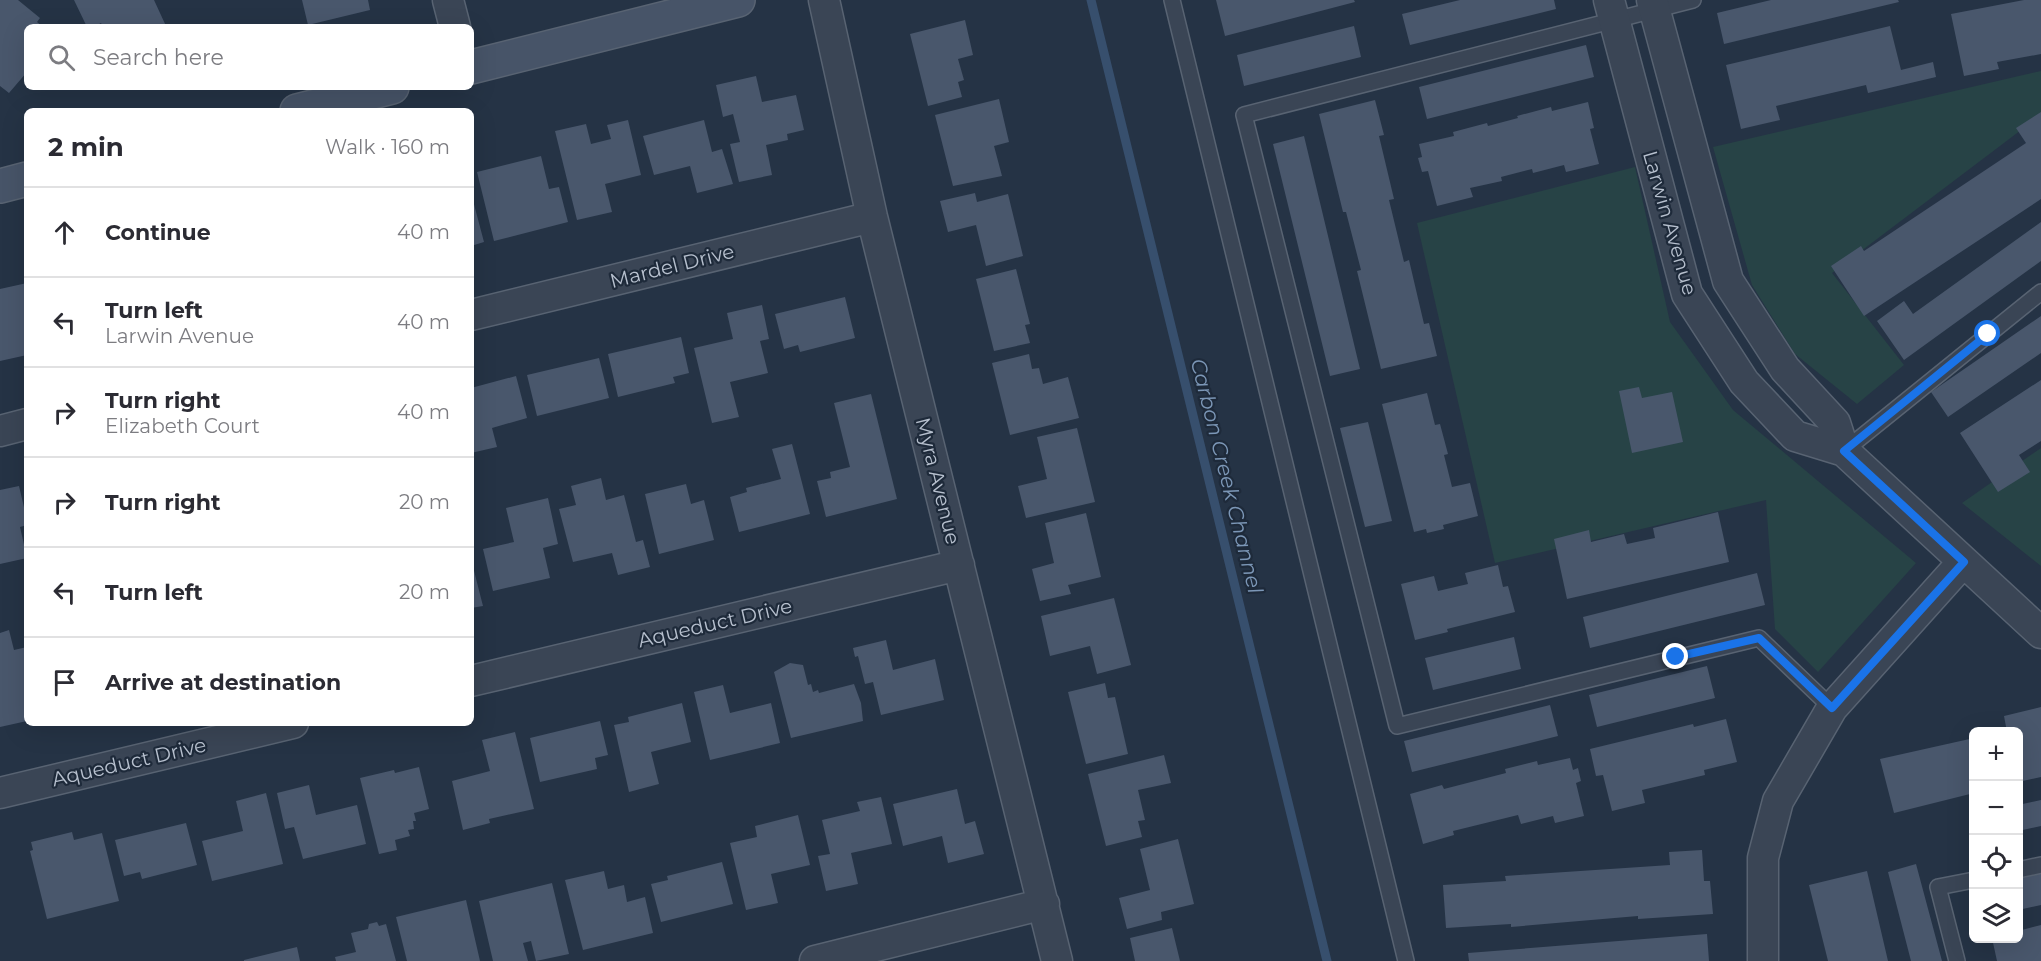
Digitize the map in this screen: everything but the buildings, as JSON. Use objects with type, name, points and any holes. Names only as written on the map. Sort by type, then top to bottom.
[{"type":"street","points":[[448,0],[454,24]]},
{"type":"street","points":[[474,66],[738,0]]},
{"type":"street","name":"Myra Avenue","points":[[824,0],[872,217],[1057,961]]},
{"type":"street","name":"Larwin Avenue","points":[[1653,5],[1728,281],[1785,369],[1835,423],[1844,451]]},
{"type":"street","name":"Larwin Avenue","points":[[1611,10],[1687,294],[1744,382],[1794,436],[1844,451],[2041,633]]},
{"type":"street","points":[[309,108],[380,90]]},
{"type":"street","points":[[0,186],[24,180]]},
{"type":"street","name":"Mardel Drive","points":[[474,314],[872,217]]},
{"type":"street","points":[[0,431],[24,425]]},
{"type":"street","points":[[1763,961],[1763,858],[1778,801],[1832,708],[1964,562]]},
{"type":"street","name":"Aqueduct Drive","points":[[474,680],[959,565]]},
{"type":"street","name":"Aqueduct Drive","points":[[0,793],[280,726]]},
{"type":"street","points":[[815,961],[1044,904]]},
{"type":"lane","points":[[1172,0],[1406,961]]},
{"type":"lane","points":[[1693,0],[1611,10],[1244,116],[1397,726],[1759,638],[1832,708]]},
{"type":"lane","points":[[1844,451],[2041,292]]},
{"type":"lane","points":[[2023,869],[2041,865]]},
{"type":"lane","points":[[1957,961],[1938,887],[1969,881]]},
{"type":"green space","points":[[2041,71],[2041,115],[1832,273],[1904,365],[1857,404],[1795,354],[1752,285],[1713,147]]},
{"type":"green space","points":[[1635,167],[1670,322],[1733,410],[1916,563],[1818,672],[1775,629],[1766,500],[1495,563],[1417,223]]},
{"type":"green space","points":[[2041,448],[2041,566],[1962,503]]},
{"type":"waterway","name":"Carbon Creek Channel","points":[[1091,0],[1327,961]]},
{"type":"route","points":[[1676,657],[1759,638],[1832,708],[1964,562],[1844,451],[1988,334]]}]
